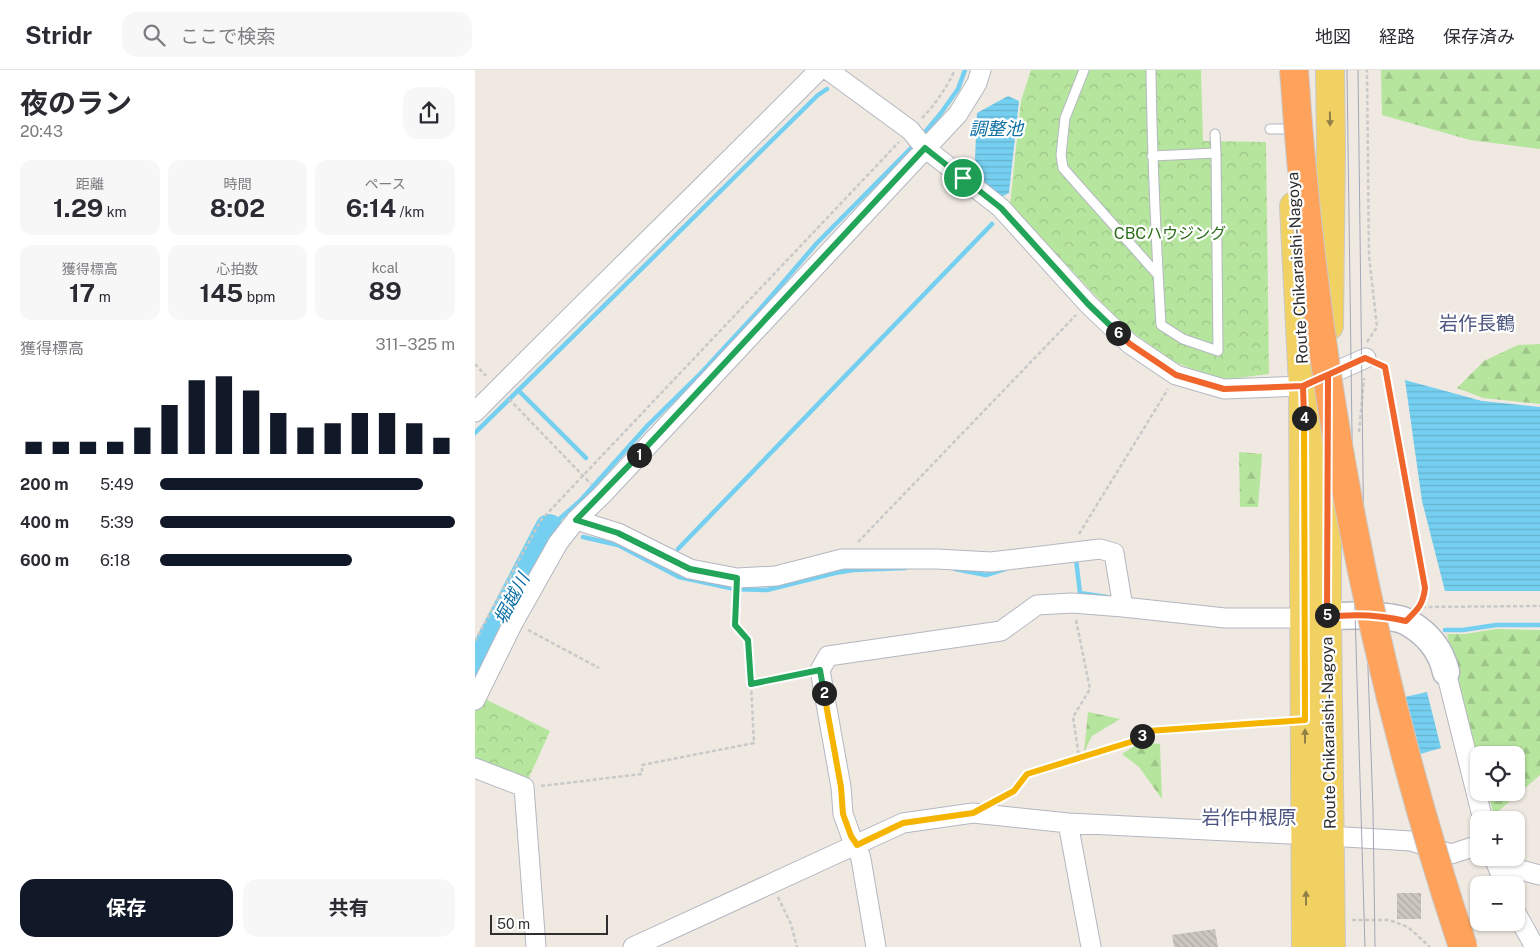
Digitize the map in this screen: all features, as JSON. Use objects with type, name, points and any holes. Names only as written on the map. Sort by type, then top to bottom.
[{"type":"highway","points":[[1294,70],[1302,173],[1317,303],[1334,421],[1355,534],[1382,661],[1416,796],[1463,947]]},
{"type":"highway","points":[[1308,70],[1315,171],[1326,264],[1339,360],[1368,537],[1428,789],[1444,848],[1477,947]]},
{"type":"main road","name":"Route Chikaraishi-Nagoya","points":[[1288,70],[1280,129],[1303,386],[1316,618],[1317,834],[1306,947]]},
{"type":"main road","name":"Route Chikaraishi-Nagoya","points":[[1330,70],[1331,147],[1328,375],[1316,618],[1305,720],[1331,947]]},
{"type":"street","points":[[475,412],[706,185],[819,70]]},
{"type":"street","points":[[828,70],[911,130],[925,148],[1001,208],[1088,304],[1130,344],[1176,375],[1224,389],[1303,386],[1365,358]]},
{"type":"street","points":[[475,700],[513,623],[558,543],[576,520],[609,488],[958,114],[977,83],[981,70]]},
{"type":"street","points":[[576,520],[618,533],[690,569],[737,578],[776,576],[842,559],[937,559],[991,562],[1100,549],[1114,553],[1123,606]]},
{"type":"street","points":[[876,947],[861,859],[843,814],[841,787],[820,670],[828,656],[1001,631],[1037,605],[1072,603],[1123,606],[1225,618],[1316,618],[1347,615],[1394,618],[1406,621],[1427,637],[1443,659],[1481,811]]},
{"type":"street","points":[[475,768],[524,787],[536,947]]},
{"type":"street","points":[[633,947],[903,823],[973,813],[1068,823],[1317,834],[1411,842],[1451,854],[1470,848]]},
{"type":"street","points":[[1068,823],[1091,947]]},
{"type":"street","points":[[1500,872],[1517,869],[1540,875]]},
{"type":"street","points":[[1525,929],[1535,947]]},
{"type":"lane","points":[[1084,70],[1065,118],[1061,155],[1063,168],[1158,275]]},
{"type":"lane","points":[[1151,70],[1152,156],[1161,325],[1183,339],[1218,351],[1215,134]]},
{"type":"lane","points":[[1152,156],[1216,153]]},
{"type":"path","points":[[475,641],[541,520],[931,109],[945,90],[955,70]]},
{"type":"path","points":[[842,559],[1088,304]]},
{"type":"path","points":[[1365,358],[1385,367],[1425,588],[1424,600],[1420,606],[1540,606]]},
{"type":"path","points":[[1069,552],[1176,375]]},
{"type":"path","points":[[499,388],[583,476]]},
{"type":"path","points":[[524,787],[642,774],[642,765],[754,743],[748,640],[735,625],[737,578]]},
{"type":"path","points":[[1072,603],[1090,689],[1073,718],[1079,757]]},
{"type":"path","points":[[513,623],[599,668]]},
{"type":"path","points":[[751,684],[820,670]]},
{"type":"path","points":[[973,813],[1014,791],[1027,774],[1137,740],[1148,731],[1305,720]]},
{"type":"path","points":[[771,884],[791,924],[797,947]]},
{"type":"path","points":[[1351,920],[1389,920],[1408,927],[1430,947]]},
{"type":"green space","name":"CBCハウジング","points":[[1031,70],[1201,70],[1203,141],[1266,142],[1269,374],[1221,380],[1174,362],[1125,327],[1010,205],[1021,101]]},
{"type":"green space","points":[[1381,70],[1540,70],[1540,149],[1470,140],[1382,115]]},
{"type":"green space","points":[[1540,344],[1540,404],[1483,398],[1457,388],[1484,361],[1518,345]]},
{"type":"green space","points":[[1239,452],[1262,454],[1258,507],[1240,507]]},
{"type":"green space","points":[[1496,629],[1540,630],[1540,775],[1525,788],[1525,746],[1474,746],[1447,634],[1465,634]]},
{"type":"green space","points":[[481,697],[550,731],[526,784],[475,764],[475,710]]},
{"type":"green space","points":[[1088,712],[1120,719],[1092,736],[1084,752]]},
{"type":"green space","points":[[1141,742],[1160,744],[1162,799],[1139,767],[1122,754]]},
{"type":"green space","points":[[1490,801],[1510,801],[1499,811],[1493,811]]},
{"type":"water","name":"調整池","points":[[1008,96],[1019,101],[1009,193],[997,199],[982,180],[975,159],[977,113]]},
{"type":"water","points":[[1405,380],[1482,401],[1540,407],[1540,591],[1445,591],[1422,501]]},
{"type":"water","points":[[1427,692],[1441,748],[1393,762],[1378,703]]},
{"type":"building","points":[[1397,893],[1421,893],[1421,919],[1397,919]]},
{"type":"building","points":[[1215,929],[1218,947],[1174,947],[1172,935]]},
{"type":"waterway","points":[[921,137],[958,89],[965,70]]},
{"type":"waterway","points":[[475,433],[818,95],[827,89]]},
{"type":"waterway","points":[[549,528],[580,501],[648,425],[701,373],[761,308],[817,243],[916,143]]},
{"type":"waterway","points":[[678,549],[992,224]]},
{"type":"waterway","points":[[518,390],[586,458]]},
{"type":"waterway","name":"堀越川","points":[[475,670],[549,528]]},
{"type":"waterway","points":[[583,537],[618,545],[679,577],[735,589],[767,590],[853,570],[905,568]]},
{"type":"waterway","points":[[1072,559],[1076,559],[1080,593],[1107,597]]},
{"type":"waterway","points":[[955,569],[986,575],[1005,569]]},
{"type":"waterway","points":[[1445,630],[1463,630],[1496,625],[1540,625]]},
{"type":"tram line","points":[[1347,70],[1354,578],[1365,947]]},
{"type":"tram line","points":[[1358,70],[1364,555],[1373,810],[1375,947]]},
{"type":"district","name":"岩作長鶴","points":[[1477,323]]},
{"type":"district","name":"岩作中根原","points":[[1249,817]]},
{"type":"route","points":[[963,178],[925,148],[602,495],[576,520],[618,533],[690,569],[737,578],[735,625],[748,640],[751,684],[820,670],[841,787],[843,814],[851,836],[857,845],[903,823],[973,813],[1014,791],[1027,774],[1137,740],[1148,731],[1305,720],[1303,386],[1365,358],[1385,367],[1425,588],[1424,600],[1406,621],[1394,618],[1347,615],[1327,617],[1328,375],[1303,386],[1224,389],[1176,375],[1130,344],[1088,304],[1001,208],[963,178]]}]
